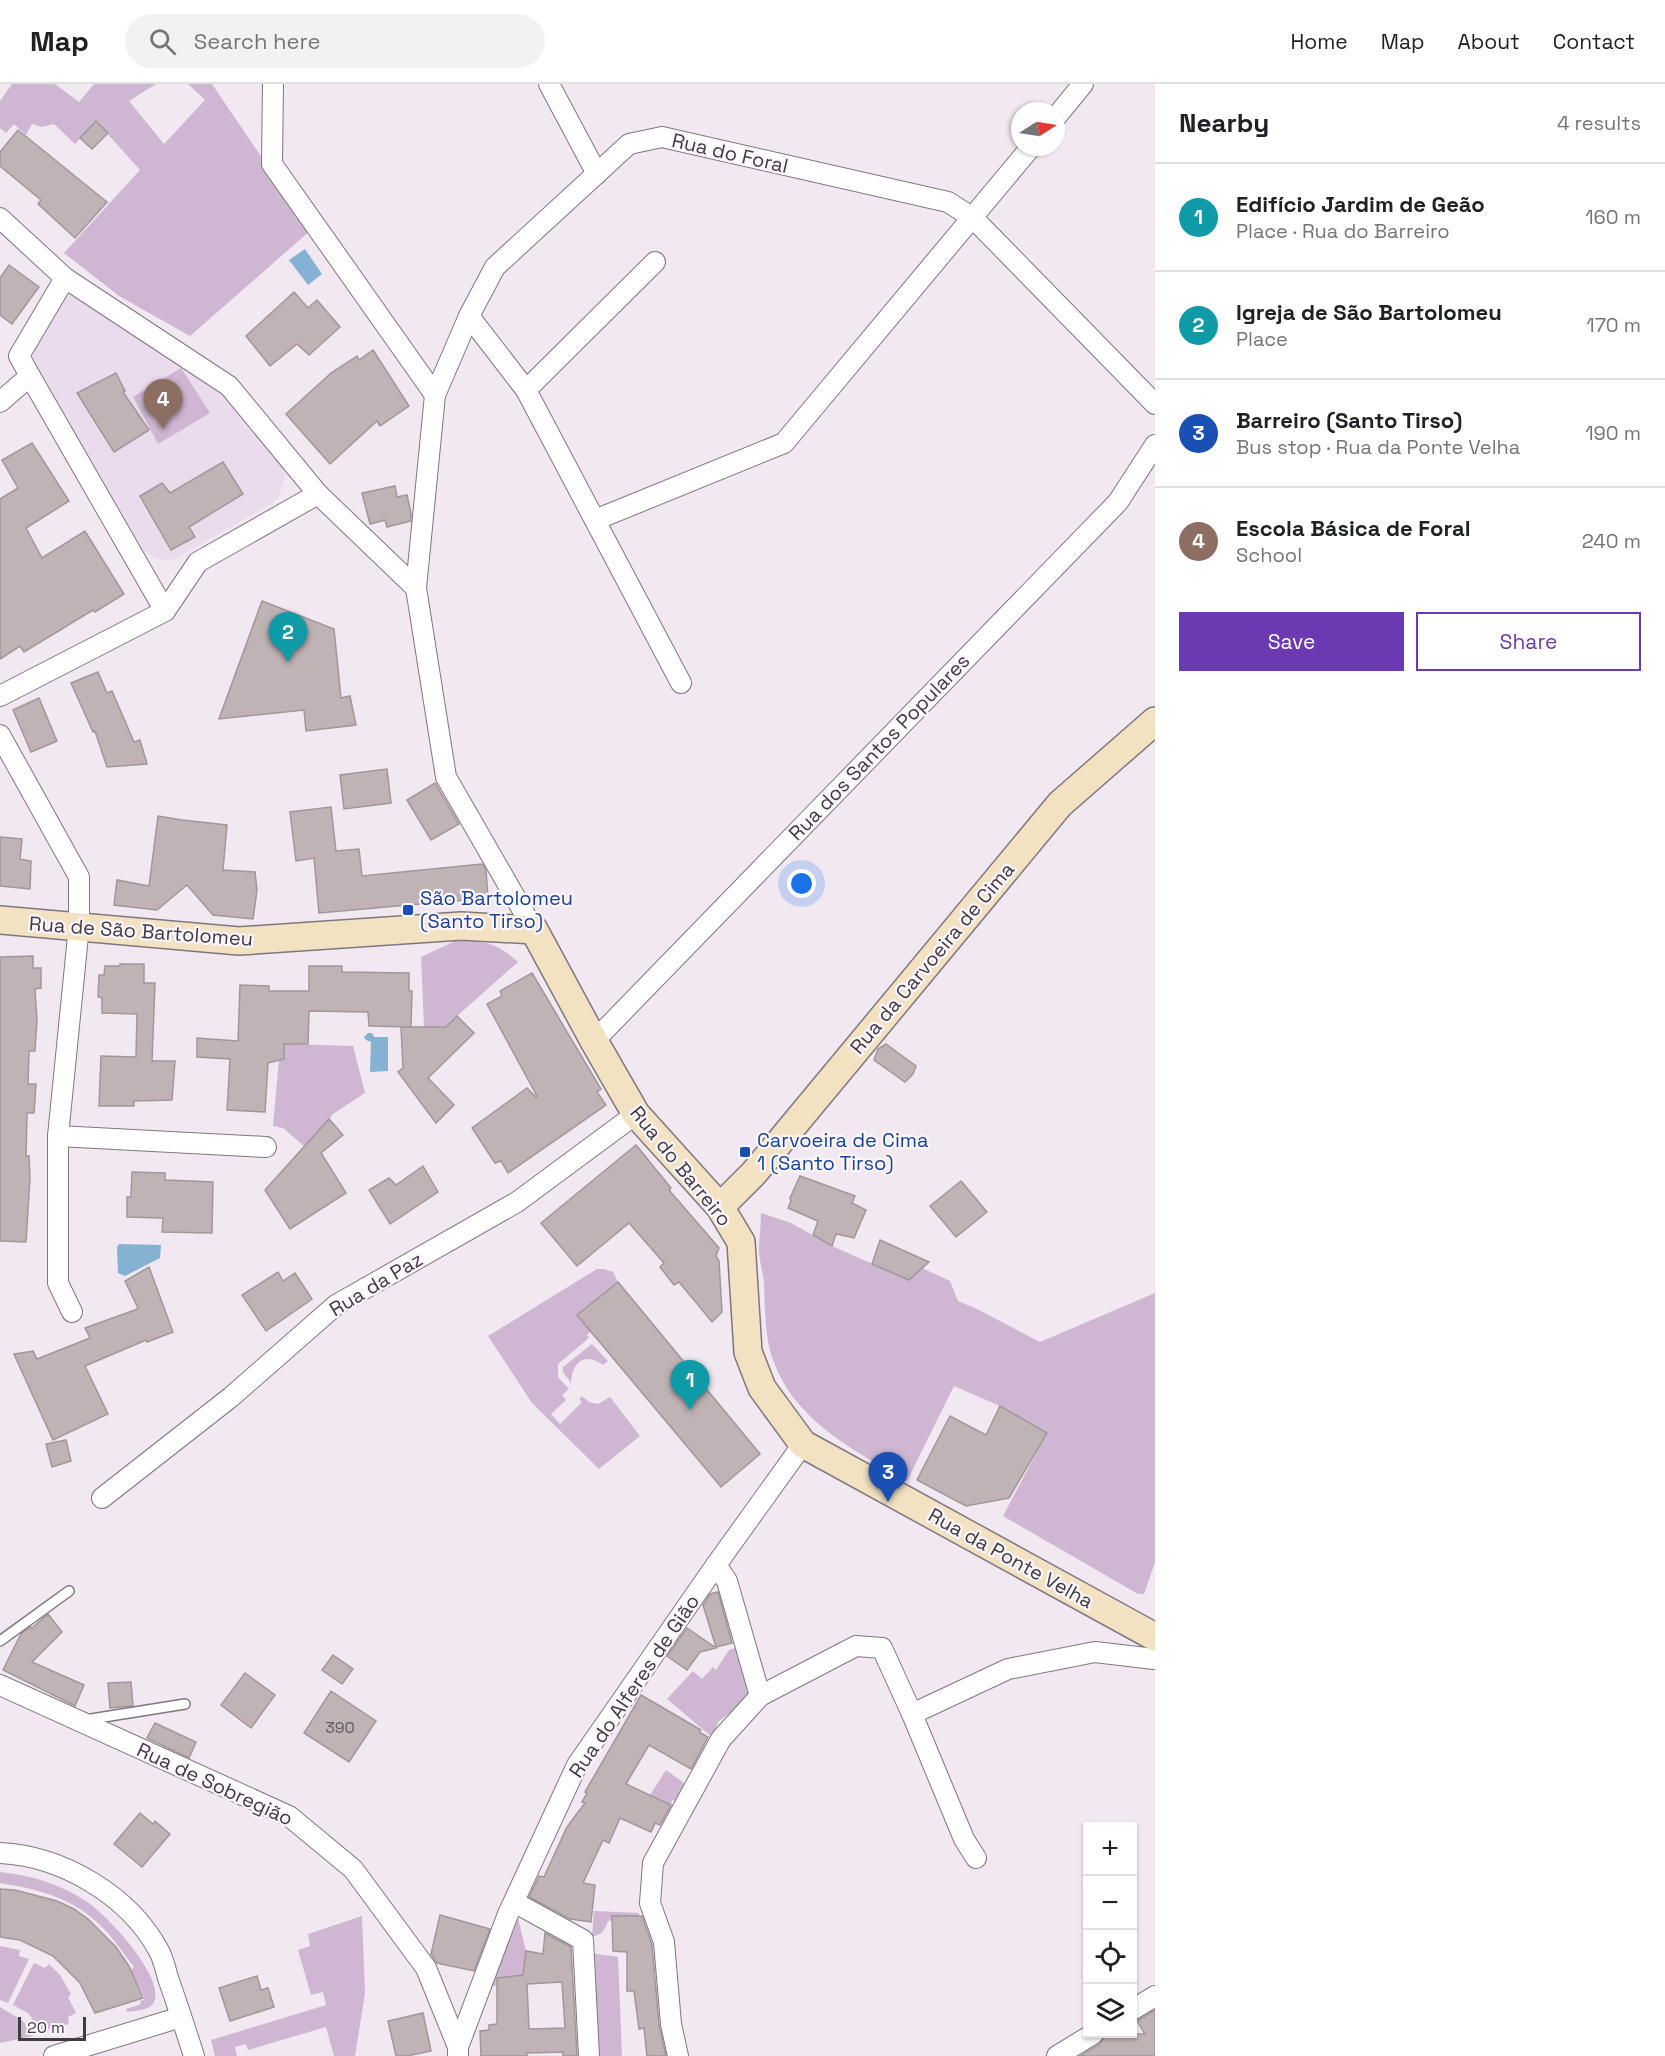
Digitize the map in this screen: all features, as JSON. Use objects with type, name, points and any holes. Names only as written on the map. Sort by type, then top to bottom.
[{"type":"street","points":[[273,84],[272,164],[435,395]]},
{"type":"street","points":[[549,84],[597,174]]},
{"type":"street","points":[[1065,106],[1083,84]]},
{"type":"street","name":"Rua do Foral","points":[[534,930],[446,777],[416,588],[435,395],[469,316],[495,267],[629,144],[662,137],[948,202],[973,219],[1155,404]]},
{"type":"street","points":[[595,520],[784,443],[1024,156]]},
{"type":"street","points":[[0,218],[65,278],[229,386],[318,494],[416,588]]},
{"type":"street","points":[[526,390],[655,262]]},
{"type":"street","points":[[65,278],[19,356],[165,611]]},
{"type":"street","points":[[469,316],[526,390],[681,683]]},
{"type":"street","points":[[0,402],[30,376]]},
{"type":"street","name":"Rua dos Santos Populares","points":[[594,1041],[1118,502],[1155,445]]},
{"type":"street","points":[[0,696],[165,611],[198,562],[318,494]]},
{"type":"street","name":"Rua da Carvoeira de Cima","points":[[720,1207],[754,1173],[1060,804],[1155,721]]},
{"type":"street","points":[[0,735],[79,877],[79,926],[58,1136],[57,1283],[72,1312]]},
{"type":"street","name":"Rua de São Bartolomeu","points":[[0,921],[239,941],[461,926],[534,930]]},
{"type":"street","name":"Rua do Barreiro","points":[[534,930],[636,1114],[720,1207],[741,1242],[748,1352],[762,1388],[803,1444]]},
{"type":"street","name":"Rua da Paz","points":[[102,1498],[231,1397],[336,1305],[517,1202],[636,1114]]},
{"type":"street","points":[[58,1136],[266,1147]]},
{"type":"street","name":"Rua do Alferes de Gião","points":[[458,2052],[514,1902],[577,1765],[803,1444]]},
{"type":"street","name":"Rua da Ponte Velha","points":[[803,1444],[1155,1637]]},
{"type":"street","points":[[716,1565],[727,1581],[760,1696]]},
{"type":"street","points":[[678,2056],[671,2024],[664,1942],[650,1903],[653,1863],[721,1739],[760,1696],[856,1646],[882,1648],[964,1839],[976,1858]]},
{"type":"street","points":[[912,1714],[1008,1669],[1095,1652],[1155,1659]]},
{"type":"street","name":"Rua de Sobregião","points":[[0,1685],[289,1815],[353,1869],[426,1968],[458,2052]]},
{"type":"street","points":[[0,1853],[15,1854],[51,1863],[109,1894],[132,1913],[159,1951],[194,2056]]},
{"type":"street","points":[[514,1902],[583,1940],[589,2056]]},
{"type":"street","points":[[1137,2007],[1155,1996]]},
{"type":"street","points":[[54,2056],[181,2017]]},
{"type":"street","points":[[1057,2056],[1086,2038]]},
{"type":"lane","points":[[0,1641],[69,1591]]},
{"type":"lane","points":[[80,1721],[184,1704]]},
{"type":"shaded area","points":[[12,84],[55,84],[79,102],[94,84],[156,84],[129,101],[164,144],[205,100],[188,84],[212,84],[311,230],[190,336],[119,296],[64,253],[140,170],[96,121],[75,144],[54,124],[42,127],[32,124],[26,135],[14,124],[6,133],[0,128],[0,101]]},
{"type":"shaded area","points":[[74,292],[82,295],[228,398],[283,466],[285,479],[278,498],[175,559],[154,558],[144,550],[35,368],[33,354],[35,344],[61,300]]},
{"type":"shaded area","points":[[181,368],[210,413],[158,444],[133,397]]},
{"type":"shaded area","points":[[455,941],[490,944],[503,950],[518,962],[457,1016],[425,1049],[421,957]]},
{"type":"shaded area","points":[[284,1044],[353,1046],[365,1093],[333,1114],[305,1147],[283,1128],[273,1126],[279,1060],[284,1059]]},
{"type":"shaded area","points":[[761,1213],[791,1223],[832,1246],[909,1280],[922,1268],[950,1281],[958,1301],[1040,1342],[1155,1293],[1155,1562],[1144,1594],[1138,1594],[1003,1516],[1047,1433],[1000,1406],[954,1386],[907,1481],[846,1444],[809,1415],[780,1377],[769,1346],[764,1282],[759,1255]]},
{"type":"shaded area","points":[[597,1269],[613,1272],[618,1282],[577,1315],[591,1331],[587,1335],[589,1338],[558,1364],[558,1377],[569,1389],[562,1395],[566,1400],[551,1414],[560,1424],[582,1402],[579,1399],[582,1396],[589,1402],[598,1404],[610,1397],[640,1436],[599,1469],[532,1403],[488,1336]]},
{"type":"shaded area","points":[[592,1344],[608,1361],[603,1365],[590,1359],[580,1361],[574,1370],[571,1383],[563,1372],[563,1367]]},
{"type":"shaded area","points":[[742,1646],[750,1678],[748,1694],[745,1701],[718,1722],[713,1738],[667,1699],[693,1671],[702,1679],[713,1667],[716,1670],[729,1650]]},
{"type":"shaded area","points":[[666,1770],[688,1786],[680,1802],[672,1800],[671,1805],[650,1795]]},
{"type":"shaded area","points":[[0,1872],[23,1875],[55,1885],[95,1908],[120,1933],[144,1964],[152,1979],[155,1993],[153,2004],[145,2009],[127,2012],[126,2009],[141,2004],[140,2001],[144,2000],[131,1970],[134,1967],[111,1936],[91,1917],[55,1896],[0,1883]]},
{"type":"shaded area","points":[[594,1911],[639,1913],[639,1916],[608,1921],[601,1933],[592,1936]]},
{"type":"shaded area","points":[[362,1916],[365,1993],[355,2056],[334,2056],[326,2027],[248,2050],[246,2044],[235,2047],[237,2056],[215,2056],[211,2040],[326,2005],[323,1992],[311,1995],[298,1950],[310,1946],[308,1934]]},
{"type":"shaded area","points":[[518,1918],[526,1951],[523,1975],[530,1984],[491,1986],[515,1919]]},
{"type":"shaded area","points":[[0,1946],[20,1950],[19,1956],[29,1959],[8,2003],[0,2000]]},
{"type":"shaded area","points":[[590,1953],[618,1957],[622,2056],[594,2056]]},
{"type":"shaded area","points":[[34,1963],[45,1968],[49,1964],[60,1975],[71,1994],[68,1997],[76,2013],[68,2017],[69,2024],[41,2031],[28,2013],[13,2005]]},
{"type":"shaded area","points":[[0,2007],[23,2021],[33,2036],[0,2043]]},
{"type":"water","points":[[305,249],[322,274],[308,285],[289,260]]},
{"type":"water","points":[[372,1033],[374,1037],[388,1037],[388,1071],[370,1072],[371,1042],[364,1037]]},
{"type":"water","points":[[119,1244],[161,1245],[160,1258],[125,1276],[118,1273],[117,1247]]},
{"type":"building","points":[[96,121],[108,133],[92,149],[80,138]]},
{"type":"building","points":[[18,130],[107,202],[75,238],[38,204],[41,200],[0,166],[0,152]]},
{"type":"building","points":[[9,265],[39,287],[12,324],[0,315],[0,278]]},
{"type":"building","points":[[294,292],[308,308],[317,300],[340,327],[309,355],[297,344],[270,366],[246,336]]},
{"type":"building","points":[[373,350],[409,406],[380,426],[377,421],[330,464],[286,414],[331,373],[357,356],[359,360]]},
{"type":"building","points":[[116,373],[125,391],[123,392],[149,430],[114,452],[77,393]]},
{"type":"building","points":[[32,443],[69,501],[26,528],[42,558],[85,531],[124,594],[24,652],[20,646],[0,659],[0,499],[18,488],[2,460]]},
{"type":"building","points":[[223,462],[243,494],[189,527],[195,537],[171,550],[140,496],[162,483],[170,493]]},
{"type":"building","points":[[395,486],[397,497],[407,495],[411,521],[387,527],[385,520],[370,524],[362,493]]},
{"type":"building","points":[[262,601],[334,629],[341,698],[350,696],[356,725],[306,731],[304,710],[219,719]]},
{"type":"building","points":[[98,672],[107,693],[112,691],[134,742],[140,740],[147,764],[107,767],[95,731],[93,732],[71,683]]},
{"type":"building","points":[[39,698],[57,741],[31,752],[13,710]]},
{"type":"building","points":[[387,769],[391,803],[344,809],[340,775]]},
{"type":"building","points":[[435,783],[459,824],[431,840],[407,800]]},
{"type":"building","points":[[331,807],[336,851],[359,849],[362,876],[482,864],[486,870],[488,898],[319,913],[314,858],[296,861],[290,812]]},
{"type":"building","points":[[158,816],[227,825],[223,870],[255,872],[257,890],[253,919],[213,915],[187,885],[157,910],[114,905],[117,880],[149,886]]},
{"type":"building","points":[[0,837],[22,839],[20,859],[31,861],[30,889],[0,886]]},
{"type":"building","points":[[33,956],[33,968],[41,968],[41,988],[35,989],[37,1020],[35,1051],[29,1051],[28,1084],[36,1084],[34,1113],[27,1113],[26,1156],[29,1156],[30,1178],[26,1242],[0,1241],[0,957]]},
{"type":"building","points":[[120,964],[144,964],[144,983],[155,983],[152,1061],[175,1061],[172,1100],[134,1101],[134,1106],[99,1106],[101,1056],[136,1057],[137,1014],[102,1013],[102,998],[98,997],[99,975],[104,975],[105,966],[120,966]]},
{"type":"building","points":[[309,966],[342,966],[342,972],[409,973],[409,991],[412,991],[411,1027],[369,1026],[368,1012],[309,1011],[308,1044],[284,1044],[284,1059],[268,1063],[265,1112],[227,1110],[230,1059],[197,1057],[197,1038],[238,1041],[240,985],[269,986],[269,991],[309,991]]},
{"type":"building","points":[[532,973],[601,1089],[597,1092],[606,1105],[508,1173],[501,1161],[495,1163],[472,1128],[527,1088],[537,1096],[487,1004],[502,996],[500,991]]},
{"type":"building","points":[[457,1016],[474,1033],[428,1078],[454,1105],[436,1123],[398,1072],[403,1068],[401,1027],[446,1027]]},
{"type":"building","points":[[886,1044],[916,1066],[913,1074],[905,1082],[874,1060],[878,1049]]},
{"type":"building","points":[[329,1119],[343,1135],[321,1153],[346,1193],[290,1229],[265,1190]]},
{"type":"building","points":[[636,1145],[671,1188],[669,1190],[719,1248],[716,1256],[719,1261],[722,1312],[712,1322],[679,1282],[674,1285],[660,1267],[664,1263],[629,1223],[577,1266],[541,1223]]},
{"type":"building","points":[[423,1166],[438,1192],[390,1224],[369,1190],[389,1178],[396,1185]]},
{"type":"building","points":[[132,1172],[165,1173],[165,1180],[213,1182],[212,1233],[162,1232],[163,1218],[127,1217],[127,1197],[131,1197]]},
{"type":"building","points":[[800,1176],[855,1196],[852,1203],[866,1210],[854,1238],[836,1234],[832,1246],[813,1235],[818,1221],[788,1208]]},
{"type":"building","points":[[961,1181],[987,1212],[956,1237],[930,1206]]},
{"type":"building","points":[[880,1240],[929,1262],[909,1280],[872,1264]]},
{"type":"building","points":[[149,1267],[173,1332],[147,1342],[146,1340],[85,1366],[108,1414],[53,1440],[14,1354],[33,1351],[37,1359],[90,1338],[85,1328],[135,1310],[138,1308],[125,1281]]},
{"type":"building","points":[[278,1272],[283,1281],[295,1273],[312,1299],[266,1331],[242,1295]]},
{"type":"building","points":[[618,1282],[760,1454],[721,1487],[577,1315]]},
{"type":"building","points":[[1000,1406],[1047,1433],[1009,1498],[966,1506],[917,1480],[950,1416],[986,1435]]},
{"type":"building","points":[[66,1440],[71,1461],[52,1467],[46,1444]]},
{"type":"building","points":[[718,1592],[732,1643],[716,1647],[703,1605],[710,1594]]},
{"type":"building","points":[[48,1614],[62,1632],[32,1662],[84,1685],[75,1706],[3,1670],[21,1634]]},
{"type":"building","points":[[687,1628],[716,1648],[700,1652],[687,1670],[667,1656]]},
{"type":"building","points":[[333,1655],[353,1669],[342,1684],[322,1670]]},
{"type":"building","points":[[245,1673],[275,1695],[251,1728],[221,1705]]},
{"type":"building","points":[[131,1682],[133,1706],[110,1708],[108,1683]]},
{"type":"building","points":[[331,1691],[376,1721],[349,1762],[304,1733]]},
{"type":"building","points":[[641,1695],[701,1730],[699,1732],[708,1737],[691,1769],[649,1745],[626,1784],[671,1805],[660,1825],[655,1823],[651,1832],[620,1818],[609,1843],[603,1840],[583,1883],[595,1885],[591,1922],[570,1919],[529,1897],[539,1876],[544,1877],[567,1827],[585,1803],[582,1802],[587,1793],[585,1792]]},
{"type":"building","points":[[155,1723],[196,1742],[189,1758],[147,1738]]},
{"type":"building","points":[[140,1813],[153,1824],[155,1821],[170,1834],[142,1867],[114,1844]]},
{"type":"building","points":[[0,1889],[15,1890],[57,1901],[88,1919],[116,1947],[129,1966],[143,1998],[95,2013],[80,1983],[53,1956],[20,1940],[0,1937]]},
{"type":"building","points":[[440,1915],[490,1929],[474,1971],[437,1963],[431,1954]]},
{"type":"building","points":[[612,1916],[642,1916],[652,1945],[659,2025],[666,2056],[647,2056],[644,2028],[639,2029],[634,1991],[627,1991],[627,1952],[613,1951]]},
{"type":"building","points":[[545,1933],[571,1947],[577,2056],[563,2056],[563,2052],[527,2053],[527,2056],[481,2056],[480,2031],[489,2030],[489,2025],[497,2024],[497,1978],[523,1975],[526,1951],[543,1954]],"holes":[[[562,1982],[565,2028],[529,2029],[527,1984]]]},
{"type":"building","points":[[257,1976],[261,1990],[268,1988],[274,2007],[230,2021],[219,1988]]},
{"type":"building","points":[[1155,2010],[1155,2056],[1080,2056],[1100,2044],[1103,2038],[1137,2038],[1137,2034],[1145,2034],[1137,2021]]},
{"type":"building","points":[[423,2013],[431,2051],[396,2056],[388,2021]]},
{"type":"place","name":"Escola Básica de Foral","points":[[163,429]]},
{"type":"place","name":"Igreja de São Bartolomeu","points":[[288,662]]},
{"type":"place","name":"São Bartolomeu (Santo Tirso)","points":[[408,910]]},
{"type":"place","name":"Carvoeira de Cima 1 (Santo Tirso)","points":[[745,1152]]},
{"type":"place","name":"Edifício Jardim de Geão","points":[[690,1410]]},
{"type":"place","name":"Barreiro (Santo Tirso)","points":[[888,1502]]}]
